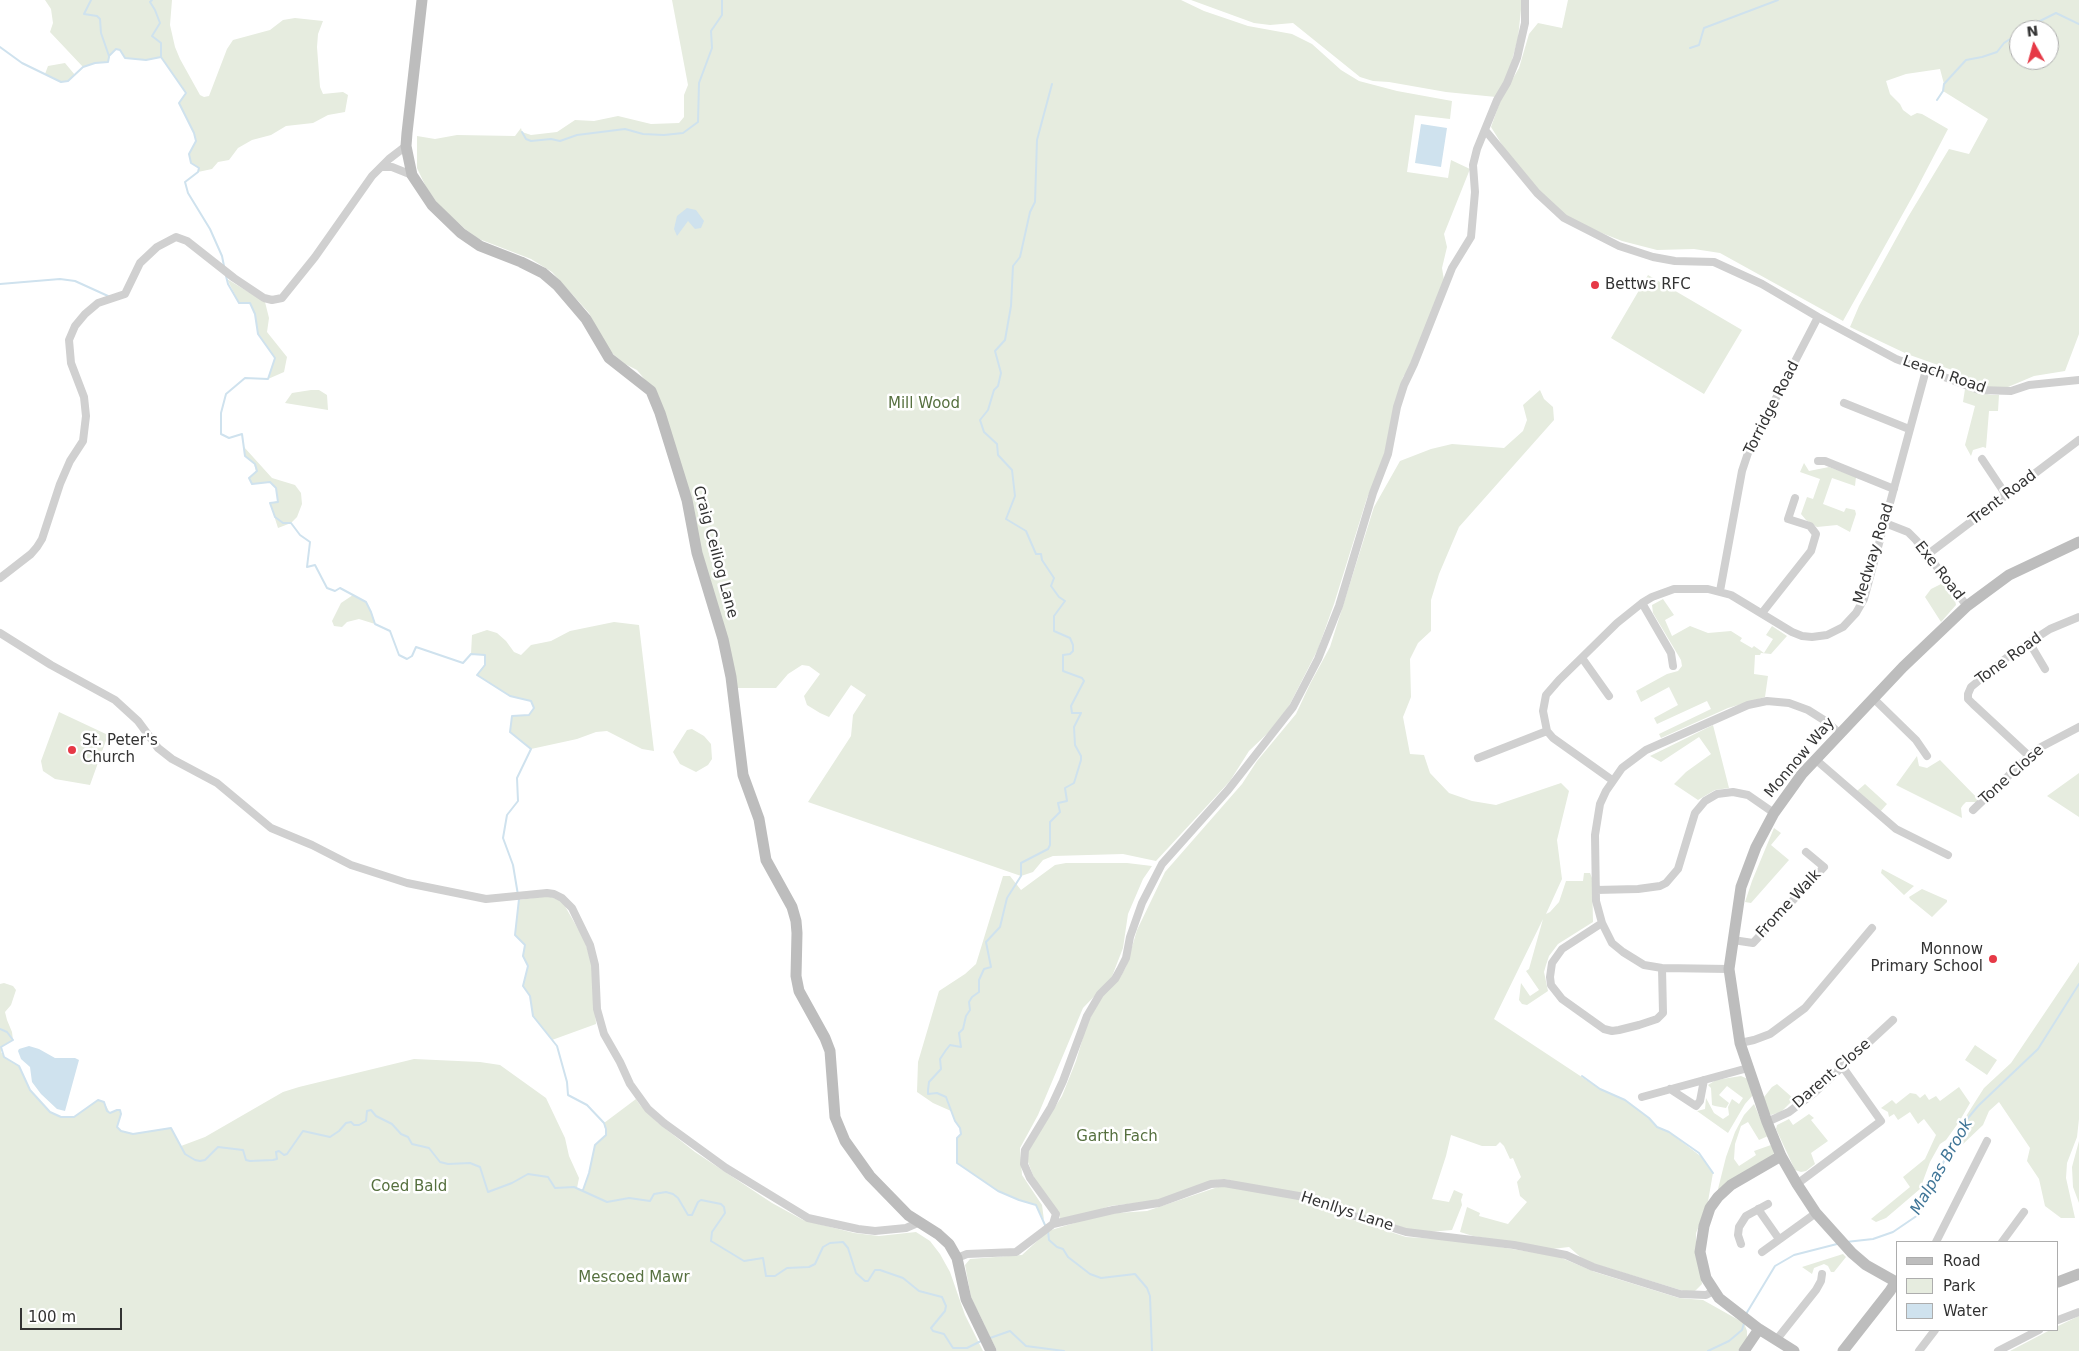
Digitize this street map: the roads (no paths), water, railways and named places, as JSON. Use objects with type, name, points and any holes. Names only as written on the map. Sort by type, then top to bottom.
[{"type":"street","name":"Craig Ceiliog Lane","points":[[422,0],[406,146],[412,175],[432,205],[461,233],[480,246],[521,262],[558,285],[586,319],[609,358],[650,391],[655,401],[687,500],[697,553],[723,639],[731,677],[743,774],[759,819],[766,860],[785,894],[796,921],[796,976],[799,991],[825,1038],[830,1051],[835,1117],[845,1141],[857,1160],[886,1194],[908,1215],[938,1234],[949,1244],[957,1258]]},
{"type":"street","points":[[1053,1224],[1056,1214],[1030,1178],[1024,1164],[1025,1150],[1059,1090],[1074,1056],[1087,1016],[1100,994],[1115,979],[1126,958],[1130,937],[1142,903],[1162,864],[1228,790],[1293,707],[1318,660],[1339,606],[1373,492],[1388,454],[1397,408],[1404,385],[1452,268],[1471,236],[1475,192],[1473,165],[1485,130],[1517,58],[1525,23],[1525,0]]},
{"type":"street","name":"Leach Road","points":[[1485,130],[1537,194],[1564,218],[1619,246],[1653,257],[1675,261],[1714,262],[1762,284],[1896,359],[1980,390],[1991,392],[2011,391],[2029,385],[2079,380]]},
{"type":"street","points":[[0,578],[32,554],[37,547],[42,538],[60,484],[70,461],[83,441],[86,416],[84,397],[68,350],[69,340],[75,326],[85,314],[98,303],[125,294],[140,262],[157,247],[180,237],[264,298],[272,300],[282,298],[315,258],[372,176],[406,146]]},
{"type":"street","points":[[382,167],[392,167],[412,175]]},
{"type":"street","name":"Torridge Road","points":[[1720,591],[1742,471],[1749,450],[1818,317]]},
{"type":"street","name":"Medway Road","points":[[1547,731],[1543,711],[1546,695],[1559,680],[1618,623],[1642,603],[1674,589],[1694,588],[1720,591],[1742,600],[1802,636],[1827,635],[1844,627],[1856,613],[1864,599],[1926,370]]},
{"type":"street","points":[[1844,403],[1909,429]]},
{"type":"street","name":"Trent Road","points":[[1927,555],[2079,440]]},
{"type":"street","points":[[1982,459],[2006,495]]},
{"type":"street","points":[[1818,461],[1825,461],[1894,489]]},
{"type":"street","points":[[1762,613],[1811,551],[1816,534],[1810,526],[1788,519],[1794,498]]},
{"type":"street","name":"Exe Road","points":[[1885,523],[1908,532],[1967,606]]},
{"type":"street","name":"Monnow Way","points":[[1896,1283],[1866,1265],[1847,1248],[1816,1213],[1796,1184],[1781,1156],[1767,1122],[1740,1043],[1729,969],[1741,888],[1756,847],[1774,813],[1815,759],[1926,643],[1967,606],[2009,576],[2079,542]]},
{"type":"street","points":[[1642,603],[1671,653],[1672,666]]},
{"type":"street","name":"Tone Road","points":[[2029,756],[1968,699],[1968,694],[1971,687],[2029,642],[2050,629],[2079,616]]},
{"type":"street","points":[[0,633],[115,700],[138,721],[158,748],[172,759],[217,783],[271,828],[312,845],[351,865],[399,881],[486,899],[546,893],[562,898],[572,908],[593,954],[596,1009],[604,1034],[630,1084],[648,1108],[664,1123],[726,1168],[808,1218],[875,1231],[906,1228],[920,1222]]},
{"type":"street","points":[[2029,642],[2045,669]]},
{"type":"street","points":[[1582,658],[1609,696]]},
{"type":"street","points":[[1873,698],[1916,740],[1928,756]]},
{"type":"street","points":[[1729,969],[1662,968],[1644,965],[1622,952],[1612,943],[1602,923],[1596,901],[1597,817],[1600,804],[1612,780],[1633,759],[1656,744],[1741,708],[1763,702],[1789,703],[1808,710],[1827,722],[1839,733]]},
{"type":"street","name":"Tone Close","points":[[1973,810],[2041,746],[2079,727]]},
{"type":"street","points":[[1478,758],[1547,731],[1559,743],[1612,780]]},
{"type":"street","points":[[1815,759],[1896,829],[1948,855]]},
{"type":"street","points":[[1596,890],[1638,889],[1660,886],[1666,883],[1678,868],[1695,813],[1705,801],[1717,794],[1733,792],[1748,795],[1774,813]]},
{"type":"street","name":"Frome Walk","points":[[1733,940],[1753,943],[1824,867],[1806,852]]},
{"type":"street","points":[[1602,923],[1562,949],[1552,963],[1551,985],[1562,999],[1604,1029],[1612,1031],[1639,1025],[1657,1019],[1662,1013],[1662,968]]},
{"type":"street","points":[[1740,1043],[1770,1034],[1805,1008],[1872,928]]},
{"type":"street","name":"Darent Close","points":[[1767,1122],[1789,1112],[1814,1093],[1893,1020]]},
{"type":"street","points":[[1796,1184],[1881,1121],[1842,1066]]},
{"type":"street","points":[[1642,1097],[1748,1068]]},
{"type":"street","points":[[1670,1089],[1696,1106],[1700,1101],[1704,1080]]},
{"type":"street","points":[[1937,1241],[1987,1141]]},
{"type":"street","points":[[1781,1156],[1731,1185],[1718,1197],[1710,1208],[1701,1238],[1700,1252],[1706,1278],[1714,1292],[1739,1314],[1794,1351]]},
{"type":"street","name":"Henllys Lane","points":[[957,1258],[967,1254],[1016,1252],[1053,1224],[1113,1210],[1158,1203],[1211,1184],[1224,1183],[1316,1199],[1346,1213],[1406,1232],[1514,1245],[1566,1255],[1593,1267],[1680,1294],[1706,1295],[1714,1292]]},
{"type":"street","points":[[1741,1244],[1738,1235],[1739,1227],[1746,1216],[1768,1204]]},
{"type":"street","points":[[1758,1209],[1778,1239]]},
{"type":"street","points":[[2003,1241],[2024,1212]]},
{"type":"street","points":[[1762,1252],[1816,1213]]},
{"type":"street","points":[[957,1258],[966,1299],[986,1343]]},
{"type":"street","points":[[1777,1339],[1816,1290],[1821,1281],[1822,1274]]},
{"type":"street","points":[[2059,1282],[2079,1274]]},
{"type":"street","points":[[1843,1351],[1896,1283]]},
{"type":"street","points":[[2059,1320],[2079,1312]]},
{"type":"street","points":[[1744,1351],[1756,1326]]},
{"type":"street","points":[[1919,1351],[1934,1331]]},
{"type":"street","points":[[1998,1351],[2037,1331]]},
{"type":"water","points":[[1421,124],[1447,128],[1441,167],[1415,163]]},
{"type":"water","points":[[687,208],[696,210],[704,221],[701,228],[695,229],[688,221],[677,236],[674,229],[677,216]]},
{"type":"water","points":[[29,1046],[55,1058],[75,1058],[79,1060],[65,1111],[57,1109],[41,1094],[32,1082],[30,1067],[21,1059],[18,1051]]},
{"type":"waterway","points":[[91,0],[84,14],[97,16],[100,19],[101,33],[109,56],[116,49],[120,50],[125,58],[146,60],[161,57]]},
{"type":"waterway","points":[[152,0],[150,2],[160,23],[152,36],[161,43],[161,57],[186,93],[179,103],[196,141],[189,154],[191,163],[199,168],[198,172],[185,182],[188,193],[210,229],[222,256],[224,266]]},
{"type":"waterway","points":[[522,132],[526,139],[531,141],[551,139],[560,141],[577,135],[625,129],[643,134],[664,135],[683,133],[698,122],[699,83],[712,48],[711,31],[722,15],[722,0]]},
{"type":"waterway","points":[[1690,48],[1699,45],[1704,28],[1778,0]]},
{"type":"waterway","points":[[2042,20],[2056,13],[2079,24]]},
{"type":"waterway","points":[[1937,100],[1943,91],[1944,84],[1966,60],[1997,52],[2009,40]]},
{"type":"waterway","points":[[0,47],[22,63],[61,82],[68,81],[83,67],[95,63],[108,62],[109,57]]},
{"type":"waterway","points":[[1045,1225],[1036,1205],[998,1191],[957,1163],[957,1138],[961,1134],[960,1128],[955,1121],[946,1097],[937,1093],[928,1094],[928,1090],[929,1082],[941,1069],[940,1059],[946,1050],[950,1045],[961,1047],[959,1033],[963,1029],[966,1016],[970,1010],[969,1002],[979,992],[979,980],[984,969],[991,967],[986,942],[1000,927],[1007,898],[1021,876],[1021,863],[1048,849],[1050,845],[1050,822],[1060,812],[1058,803],[1067,801],[1065,788],[1074,783],[1081,760],[1075,745],[1074,727],[1081,713],[1072,713],[1071,706],[1084,681],[1082,678],[1063,671],[1063,655],[1070,654],[1073,651],[1073,645],[1070,638],[1054,631],[1054,616],[1065,601],[1059,597],[1051,586],[1054,578],[1042,560],[1041,554],[1036,554],[1026,531],[1006,519],[1015,496],[1012,470],[998,455],[997,444],[984,432],[980,420],[988,410],[1001,373],[995,351],[1005,340],[1011,306],[1013,266],[1020,257],[1030,212],[1035,202],[1037,140],[1052,84]]},
{"type":"waterway","points":[[226,276],[228,284],[239,303],[250,303],[255,314],[258,334],[275,358],[268,379],[245,378],[226,394],[221,413],[221,434],[229,438],[242,434],[245,456],[255,464],[257,471],[249,478],[252,484],[270,482],[276,488],[278,502],[270,503],[275,517],[283,523],[291,523],[300,535],[310,542],[307,567],[315,565],[327,588],[335,591],[340,588],[366,602],[375,624],[390,631],[399,655],[407,659],[412,656],[416,647],[463,663],[471,654],[485,655],[485,665],[477,675],[510,696],[531,701],[534,708],[529,715],[512,716],[510,732],[531,749],[517,778],[518,801],[507,815],[503,838],[513,865],[518,895]]},
{"type":"waterway","points":[[0,284],[60,279],[75,281],[108,296]]},
{"type":"waterway","points":[[519,899],[515,935],[525,945],[523,956],[528,966],[523,986],[530,996],[533,1016],[557,1046],[567,1082],[568,1095],[587,1105],[604,1123],[606,1129],[606,1135],[595,1145],[583,1190]]},
{"type":"waterway","name":"Malpas Brook","points":[[1846,1242],[1873,1239],[1893,1232],[1918,1215],[1963,1124],[1978,1106],[2038,1049],[2079,984]]},
{"type":"waterway","name":"Malpas Brook","points":[[0,1029],[7,1032],[13,1040],[1,1047],[4,1057],[19,1066],[30,1090],[50,1112],[61,1117],[74,1117],[98,1100],[104,1102],[107,1111],[110,1113],[120,1110],[121,1114],[117,1127],[121,1131],[133,1134],[171,1128],[185,1154],[195,1160],[205,1160],[218,1147],[243,1150],[246,1160],[250,1161],[277,1159],[276,1152],[279,1151],[284,1155],[287,1154],[303,1131],[330,1137],[346,1123],[351,1122],[354,1125],[359,1125],[366,1121],[367,1111],[371,1110],[376,1116],[392,1124],[401,1134],[408,1137],[412,1144],[429,1148],[440,1162],[448,1164],[470,1163],[480,1167],[488,1192],[512,1183],[528,1174],[548,1177],[555,1188],[574,1187],[607,1202],[629,1198],[650,1201],[654,1194],[666,1192],[678,1198],[688,1215],[692,1215],[698,1202],[701,1200],[721,1204],[724,1207],[725,1213],[712,1232],[711,1241],[744,1261],[763,1258],[766,1276],[775,1276],[787,1268],[809,1267],[815,1264],[823,1247],[830,1243],[843,1242],[848,1248],[856,1273],[865,1281],[868,1281],[875,1270],[880,1270],[903,1278],[919,1291],[942,1297],[946,1306],[945,1311],[931,1328],[933,1331],[944,1334],[953,1348],[967,1348],[981,1341]]},
{"type":"waterway","points":[[1582,1076],[1600,1089],[1625,1100],[1649,1118],[1657,1127],[1669,1132],[1699,1153],[1713,1173]]},
{"type":"waterway","points":[[1048,1231],[1049,1240],[1057,1247],[1063,1249],[1068,1257],[1090,1274],[1101,1278],[1135,1274],[1147,1288],[1150,1296],[1152,1351]]},
{"type":"waterway","name":"Malpas Brook","points":[[1746,1314],[1775,1266],[1794,1255],[1837,1244]]},
{"type":"waterway","name":"Malpas Brook","points":[[1708,1351],[1729,1341],[1742,1330],[1744,1323]]},
{"type":"waterway","name":"Malpas Brook","points":[[990,1338],[1010,1331],[1026,1346],[1064,1351]]},
{"type":"place","name":"Bettws RFC","points":[[1595,285]]},
{"type":"place","name":"St. Peter's Church","points":[[72,750]]},
{"type":"place","name":"Monnow Primary School","points":[[1993,959]]},
{"type":"park label","name":"Mill Wood","points":[[924,404]]},
{"type":"park label","name":"Garth Fach","points":[[1117,1137]]},
{"type":"park label","name":"Coed Bald","points":[[409,1187]]},
{"type":"park label","name":"Mescoed Mawr","points":[[634,1278]]}]
